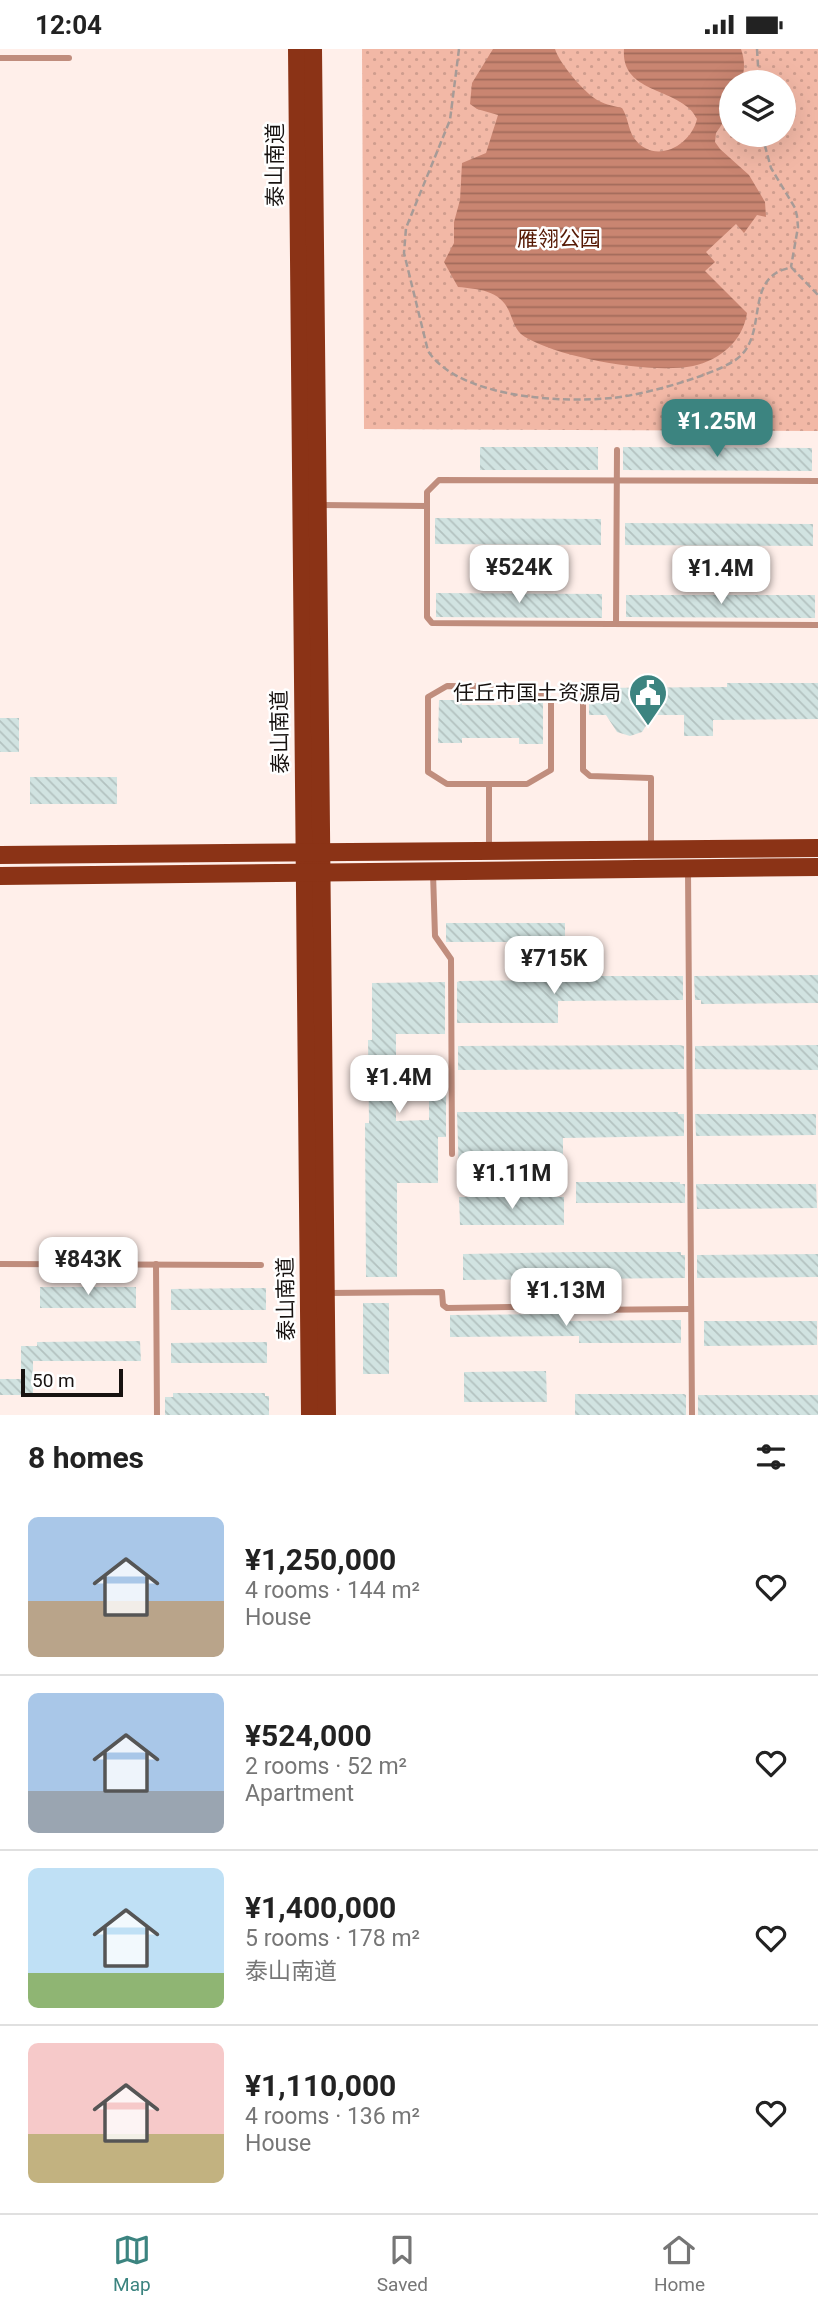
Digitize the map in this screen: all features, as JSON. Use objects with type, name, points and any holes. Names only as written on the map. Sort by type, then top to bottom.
[{"type":"main road","name":"泰山南道","points":[[296,49],[312,852],[327,1415]]},
{"type":"main road","name":"泰山南道","points":[[312,852],[317,505],[313,49]]},
{"type":"main road","points":[[0,855],[818,848]]},
{"type":"main road","points":[[0,876],[818,867]]},
{"type":"main road","name":"泰山南道","points":[[310,1415],[313,872]]},
{"type":"lane","points":[[0,58],[69,58]]},
{"type":"lane","points":[[616,624],[617,450]]},
{"type":"lane","points":[[817,481],[439,480],[427,492],[427,617],[432,623],[818,625]]},
{"type":"lane","points":[[317,505],[427,506]]},
{"type":"lane","points":[[583,685],[583,769],[590,776],[651,778],[651,849]]},
{"type":"lane","points":[[447,686],[528,687],[551,700],[551,770],[527,784],[489,784],[447,784],[428,772],[428,697],[447,686]]},
{"type":"lane","points":[[489,784],[489,851]]},
{"type":"lane","points":[[688,868],[692,1415]]},
{"type":"lane","points":[[433,871],[435,936],[451,959],[452,1154]]},
{"type":"lane","points":[[0,1264],[261,1265]]},
{"type":"lane","points":[[156,1264],[157,1415]]},
{"type":"lane","points":[[325,1293],[442,1292],[443,1305],[447,1308],[515,1307]]},
{"type":"lane","points":[[582,1310],[691,1309]]},
{"type":"path","points":[[459,49],[450,120],[406,227],[404,239],[404,253],[428,351],[435,362],[450,372],[488,390],[563,400],[615,398],[679,382],[733,361],[746,352],[752,340],[761,296],[766,285],[775,273],[791,267]]},
{"type":"path","points":[[757,49],[758,70]]},
{"type":"path","points":[[765,147],[771,168],[797,216],[798,227],[791,267]]},
{"type":"path","points":[[791,267],[818,295]]},
{"type":"green space","name":"雁翎公园","points":[[362,49],[818,49],[818,431],[364,429]]},
{"type":"shaded area","points":[[493,49],[555,49],[580,86],[594,98],[622,108],[634,138],[642,146],[651,151],[661,151],[680,144],[693,129],[697,119],[691,110],[677,100],[636,79],[625,62],[624,49],[741,49],[743,70],[719,70],[719,129],[715,142],[749,175],[765,202],[766,217],[757,215],[744,233],[736,224],[706,252],[715,262],[705,271],[747,313],[741,332],[729,348],[703,363],[675,368],[631,366],[584,358],[541,345],[522,335],[505,304],[494,295],[458,287],[444,262],[454,243],[462,163],[486,153],[498,115],[470,104],[472,83]]},
{"type":"building","points":[[480,447],[598,447],[598,470],[480,470]]},
{"type":"building","points":[[623,447],[812,448],[812,471],[623,470]]},
{"type":"building","points":[[435,518],[601,519],[601,545],[435,544]]},
{"type":"building","points":[[625,523],[813,524],[813,546],[625,545]]},
{"type":"building","points":[[436,593],[602,594],[602,618],[436,617]]},
{"type":"building","points":[[626,595],[815,595],[815,618],[626,617]]},
{"type":"building","points":[[727,683],[818,683],[818,719],[713,720],[713,736],[684,736],[684,715],[653,715],[642,732],[630,736],[617,732],[606,715],[589,715],[589,688],[727,687]]},
{"type":"building","points":[[439,700],[462,700],[462,705],[519,705],[519,700],[540,700],[543,702],[543,744],[519,744],[519,738],[462,738],[462,743],[438,743]]},
{"type":"building","points":[[0,718],[19,718],[19,752],[0,752]]},
{"type":"building","points":[[30,777],[117,777],[117,804],[30,804]]},
{"type":"building","points":[[446,923],[565,923],[565,942],[446,942]]},
{"type":"building","points":[[818,975],[818,1003],[701,1004],[701,1000],[695,1000],[694,976]]},
{"type":"building","points":[[569,976],[683,976],[683,1000],[558,1001],[558,1023],[457,1023],[457,982],[569,980]]},
{"type":"building","points":[[445,982],[445,1034],[396,1034],[396,1121],[429,1120],[429,1063],[446,1063],[446,1137],[438,1137],[438,1183],[397,1183],[397,1277],[366,1277],[365,1123],[369,1123],[368,1040],[372,1040],[372,983]]},
{"type":"building","points":[[679,1045],[684,1046],[684,1069],[458,1070],[458,1046]]},
{"type":"building","points":[[818,1045],[818,1070],[695,1069],[695,1046]]},
{"type":"building","points":[[457,1112],[678,1112],[684,1114],[684,1136],[563,1138],[563,1175],[459,1175]]},
{"type":"building","points":[[695,1114],[816,1114],[816,1135],[696,1136]]},
{"type":"building","points":[[576,1182],[680,1182],[685,1184],[685,1203],[576,1203]]},
{"type":"building","points":[[696,1184],[816,1184],[817,1208],[697,1209]]},
{"type":"building","points":[[459,1197],[564,1197],[564,1225],[460,1225]]},
{"type":"building","points":[[681,1252],[681,1255],[685,1255],[685,1278],[463,1280],[463,1254]]},
{"type":"building","points":[[818,1254],[818,1277],[697,1278],[697,1255]]},
{"type":"building","points":[[40,1287],[136,1287],[136,1308],[40,1308]]},
{"type":"building","points":[[266,1288],[266,1310],[171,1310],[171,1289]]},
{"type":"building","points":[[363,1303],[389,1303],[389,1374],[363,1374]]},
{"type":"building","points":[[564,1314],[564,1321],[681,1320],[681,1343],[579,1343],[579,1336],[450,1337],[450,1315]]},
{"type":"building","points":[[704,1321],[817,1321],[817,1345],[704,1346]]},
{"type":"building","points":[[140,1341],[141,1361],[33,1361],[33,1395],[0,1395],[0,1379],[21,1379],[21,1346],[37,1346],[37,1342]]},
{"type":"building","points":[[267,1342],[267,1363],[171,1363],[171,1343]]},
{"type":"building","points":[[546,1371],[547,1402],[464,1402],[464,1372]]},
{"type":"building","points":[[173,1393],[265,1393],[265,1396],[269,1396],[269,1415],[165,1415],[165,1397],[173,1397]]},
{"type":"building","points":[[575,1394],[684,1394],[686,1415],[575,1415]]},
{"type":"building","points":[[698,1395],[818,1395],[818,1415],[698,1415]]},
{"type":"place","name":"任丘市国土资源局","points":[[648,727]]}]
